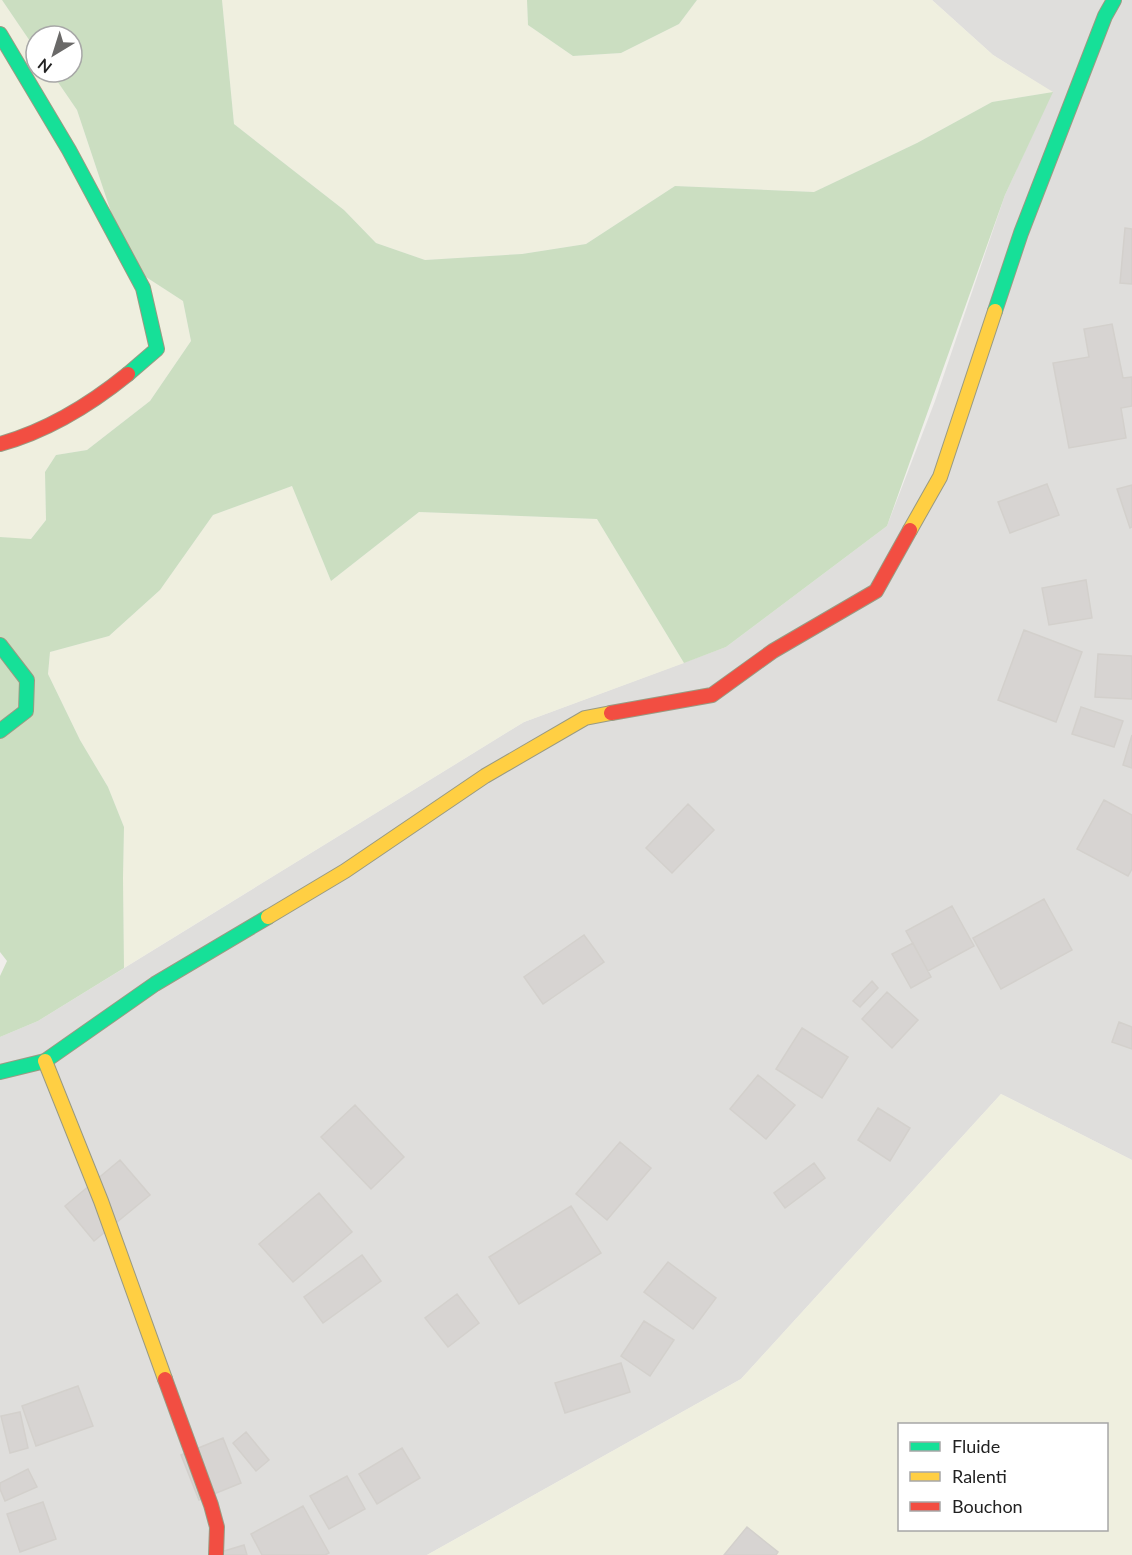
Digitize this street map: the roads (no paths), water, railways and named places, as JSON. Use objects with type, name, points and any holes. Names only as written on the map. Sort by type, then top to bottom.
[{"type":"main road","points":[[0,1072],[45,1061],[156,984],[345,871],[485,776],[585,718],[712,695],[773,651],[876,591],[940,477],[1021,233],[1105,16],[1114,0]]},
{"type":"main road","points":[[0,34],[69,150],[143,288],[157,349],[101,396],[26,437],[0,444]]},
{"type":"main road","points":[[0,645],[27,680],[26,711],[0,731]]},
{"type":"main road","points":[[45,1061],[101,1201],[212,1505],[217,1527],[216,1555]]}]
